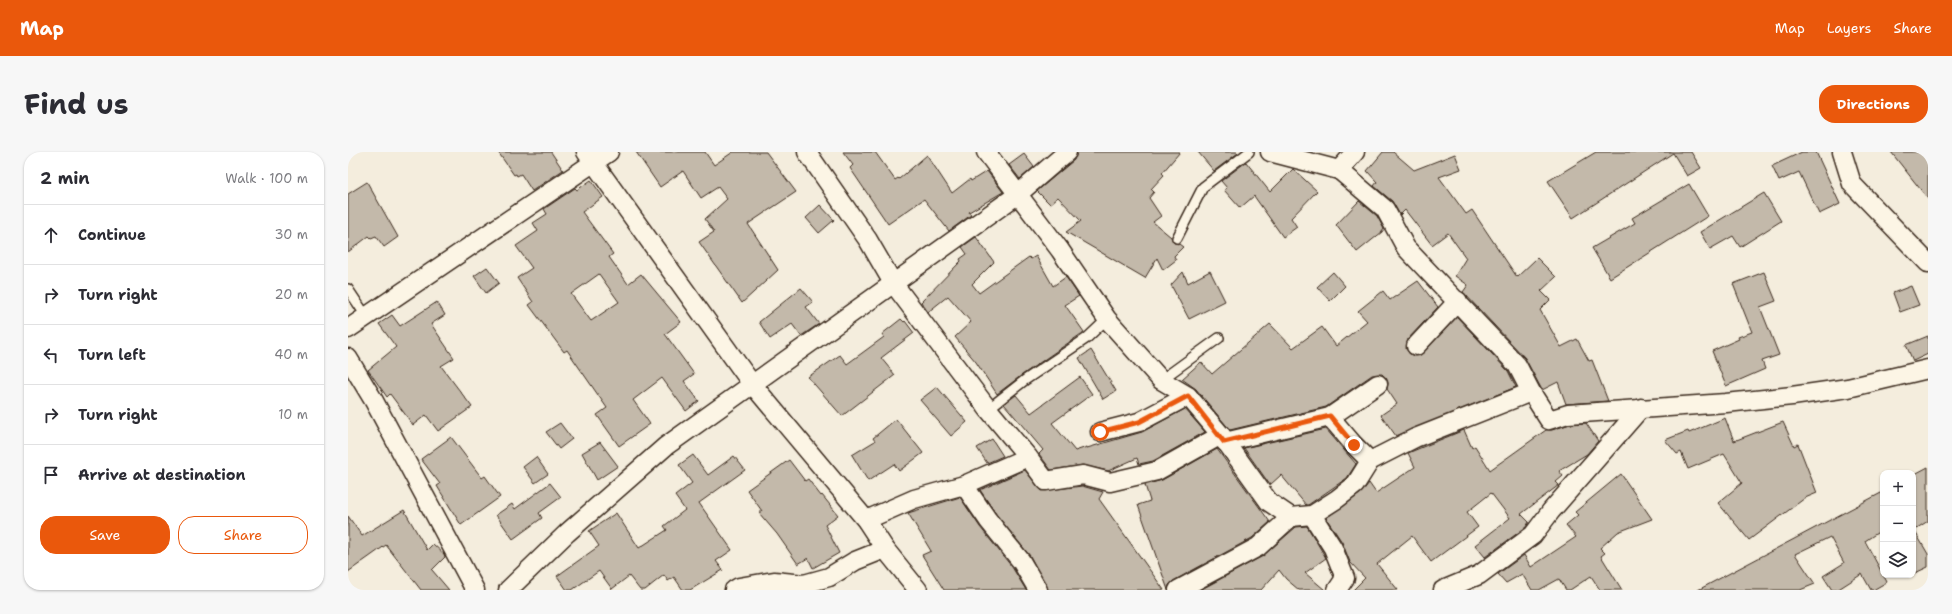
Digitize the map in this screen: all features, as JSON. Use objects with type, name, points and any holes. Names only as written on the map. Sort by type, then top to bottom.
[{"type":"street","points":[[348,329],[589,157],[609,152]]},
{"type":"street","points":[[807,152],[868,240],[893,283],[988,409],[1046,481],[1083,475],[1110,482],[1158,471],[1223,438],[1330,416],[1378,384]]},
{"type":"street","points":[[986,152],[1060,250],[1107,319],[1161,380],[1188,396],[1223,438],[1269,502],[1291,517]]},
{"type":"street","points":[[508,590],[566,533],[666,446],[1017,195],[1067,152]]},
{"type":"street","points":[[1270,152],[1339,170],[1385,209],[1406,248],[1458,301],[1517,365],[1531,392],[1549,420],[1568,414],[1726,403],[1848,388],[1928,369]]},
{"type":"street","points":[[1339,170],[1355,152]]},
{"type":"street","points":[[1842,152],[1852,184],[1928,263]]},
{"type":"street","points":[[589,157],[752,384],[866,520],[885,549],[918,590]]},
{"type":"street","points":[[1416,346],[1458,301]]},
{"type":"street","points":[[348,358],[374,401],[475,590]]},
{"type":"street","points":[[1178,590],[1258,547],[1291,517],[1312,515],[1355,485],[1370,461],[1415,438],[1531,392]]},
{"type":"street","points":[[1100,432],[1139,422],[1188,396]]},
{"type":"street","points":[[1443,590],[1479,575],[1533,535],[1551,511],[1641,408]]},
{"type":"street","points":[[1330,416],[1354,445],[1370,461]]},
{"type":"street","points":[[866,520],[914,499],[964,485],[1028,457]]},
{"type":"street","points":[[964,485],[988,520],[1022,561],[1038,590]]},
{"type":"street","points":[[1312,515],[1333,548],[1345,578],[1337,590]]},
{"type":"street","points":[[734,590],[739,587],[774,581],[804,584],[829,577],[855,561],[885,549]]},
{"type":"lane","points":[[1177,238],[1203,187],[1249,152]]},
{"type":"lane","points":[[348,289],[366,316]]},
{"type":"lane","points":[[988,409],[1025,380],[1088,338],[1107,319]]},
{"type":"lane","points":[[1161,380],[1219,338]]},
{"type":"building","points":[[498,152],[551,152],[563,170],[532,191],[521,174],[517,176],[516,174],[514,175]]},
{"type":"building","points":[[636,152],[705,152],[714,165],[733,152],[766,152],[796,192],[748,224],[778,270],[742,303],[699,242],[714,232],[705,219],[727,199],[718,187],[701,198],[683,171],[660,187]]},
{"type":"building","points":[[843,152],[875,152],[895,180],[898,178],[899,179],[927,155],[952,193],[970,179],[971,181],[987,171],[1003,192],[969,212],[971,215],[949,231],[924,199],[888,224],[850,168],[853,165]]},
{"type":"building","points":[[1077,152],[1180,152],[1162,173],[1164,175],[1151,189],[1154,192],[1149,198],[1161,216],[1153,222],[1171,237],[1174,243],[1183,247],[1174,256],[1176,260],[1163,270],[1157,258],[1145,278],[1066,232],[1081,221],[1058,197],[1050,204],[1037,191],[1074,160]]},
{"type":"building","points":[[1198,152],[1237,152],[1238,153],[1214,171]]},
{"type":"building","points":[[1383,152],[1393,152],[1414,170],[1455,154],[1461,169],[1439,177],[1466,214],[1472,210],[1517,277],[1537,258],[1556,277],[1541,291],[1550,300],[1540,310],[1561,347],[1577,339],[1589,361],[1592,360],[1608,401],[1566,404],[1558,382],[1542,390],[1525,358],[1463,292],[1468,285],[1455,276],[1466,258],[1448,233],[1432,245],[1405,210],[1400,215],[1392,201],[1374,186],[1377,182],[1367,171]]},
{"type":"building","points":[[1596,152],[1691,152],[1701,168],[1687,176],[1673,153],[1573,218],[1548,181]]},
{"type":"building","points":[[1802,152],[1816,152],[1840,204],[1819,214],[1799,172],[1779,181],[1772,166]]},
{"type":"building","points":[[1891,152],[1928,152],[1928,199]]},
{"type":"building","points":[[1024,154],[1034,167],[1020,179],[1009,165]]},
{"type":"building","points":[[1246,162],[1270,192],[1293,169],[1317,191],[1291,218],[1297,227],[1283,237],[1254,196],[1240,208],[1224,190],[1227,188],[1221,181]]},
{"type":"building","points":[[591,180],[603,197],[582,212],[613,254],[609,257],[628,284],[641,274],[681,322],[665,334],[694,374],[684,381],[699,401],[686,411],[662,378],[633,400],[650,424],[619,446],[597,415],[607,408],[567,350],[564,352],[529,305],[533,302],[517,278],[532,268],[516,246],[538,231],[533,223],[547,214],[544,209],[575,188],[577,190]],"holes":[[[599,274],[619,302],[591,321],[571,294]]]},
{"type":"building","points":[[367,182],[398,237],[384,247],[376,236],[371,238],[369,236],[348,252],[348,194]]},
{"type":"building","points":[[1689,184],[1708,216],[1610,278],[1592,248],[1635,223],[1632,218]]},
{"type":"building","points":[[1764,193],[1781,221],[1740,247],[1733,236],[1710,249],[1700,232]]},
{"type":"building","points":[[1359,201],[1377,216],[1384,229],[1357,252],[1336,225]]},
{"type":"building","points":[[820,205],[834,220],[819,233],[806,218]]},
{"type":"building","points":[[976,237],[994,262],[972,284],[979,293],[1029,257],[1031,259],[1036,256],[1053,286],[1066,277],[1079,296],[1065,305],[1084,332],[997,394],[976,362],[955,337],[971,322],[948,296],[928,312],[921,302],[961,261],[960,259],[967,254],[962,247]]},
{"type":"building","points":[[487,267],[499,283],[486,293],[474,276]]},
{"type":"building","points":[[1210,271],[1225,301],[1189,319],[1171,285],[1183,272],[1188,283]]},
{"type":"building","points":[[1333,272],[1345,286],[1330,301],[1317,287]]},
{"type":"building","points":[[1764,272],[1776,301],[1760,307],[1779,355],[1762,361],[1765,369],[1726,386],[1712,351],[1739,339],[1738,337],[1752,332],[1733,284]]},
{"type":"building","points":[[1418,281],[1438,307],[1408,339],[1406,349],[1409,353],[1414,356],[1423,353],[1457,317],[1508,371],[1516,387],[1396,436],[1381,415],[1397,404],[1387,389],[1388,383],[1382,374],[1372,375],[1326,407],[1230,430],[1196,389],[1182,379],[1201,362],[1212,374],[1270,324],[1293,348],[1322,327],[1336,346],[1367,321],[1358,311],[1383,291],[1390,300]]},
{"type":"building","points":[[1911,286],[1919,305],[1900,312],[1893,293]]},
{"type":"building","points":[[801,288],[813,302],[806,307],[819,324],[801,336],[792,324],[770,339],[759,322]]},
{"type":"building","points":[[437,302],[445,315],[431,324],[454,358],[441,366],[472,407],[438,431],[426,415],[413,425],[390,394],[387,397],[368,370],[396,347],[379,324],[392,315],[400,326]]},
{"type":"building","points":[[901,319],[904,322],[905,321],[914,333],[881,358],[895,375],[842,416],[808,377],[840,355],[847,364],[884,337],[882,334]]},
{"type":"building","points":[[1928,336],[1928,354],[1913,361],[1906,345]]},
{"type":"building","points":[[1091,350],[1116,391],[1103,399],[1079,358]]},
{"type":"building","points":[[1080,377],[1092,394],[1052,423],[1075,451],[1142,432],[1185,409],[1205,432],[1153,461],[1139,464],[1137,458],[1108,471],[1082,465],[1051,470],[1039,454],[1043,450],[1004,404],[1016,395],[1031,413]]},
{"type":"building","points":[[937,387],[967,422],[951,436],[920,400]]},
{"type":"building","points":[[1725,418],[1734,441],[1783,422],[1794,446],[1798,444],[1817,493],[1805,498],[1749,540],[1718,503],[1742,483],[1724,454],[1688,469],[1681,452],[1677,454],[1665,440],[1688,431],[1689,433]]},
{"type":"building","points":[[896,419],[923,453],[899,471],[894,464],[868,481],[852,455],[875,441],[873,438]]},
{"type":"building","points":[[560,423],[572,439],[559,449],[546,432]]},
{"type":"building","points":[[1586,423],[1598,441],[1587,454],[1559,471],[1563,476],[1556,482],[1559,485],[1521,514],[1529,522],[1526,527],[1485,557],[1475,545],[1510,518],[1491,493],[1467,512],[1478,527],[1431,562],[1412,536],[1377,564],[1398,590],[1353,590],[1365,578],[1350,562],[1342,542],[1326,518],[1361,493],[1369,483],[1376,493],[1415,467],[1408,453],[1464,430],[1472,448],[1475,446],[1490,470],[1546,430],[1552,430],[1570,424]]},
{"type":"building","points":[[1326,429],[1356,464],[1347,478],[1308,505],[1306,505],[1281,475],[1270,485],[1244,448]]},
{"type":"building","points":[[451,437],[482,478],[485,476],[500,497],[461,525],[437,486],[440,484],[421,459]]},
{"type":"building","points":[[992,439],[1003,456],[987,463],[977,448]]},
{"type":"building","points":[[600,442],[618,466],[597,480],[582,453]]},
{"type":"building","points":[[1217,449],[1270,522],[1252,538],[1173,581],[1169,585],[1168,590],[1138,505],[1150,501],[1145,485],[1162,480]]},
{"type":"building","points":[[693,455],[708,475],[734,456],[745,470],[699,503],[732,550],[716,561],[723,570],[690,590],[683,590],[674,577],[668,581],[664,575],[645,590],[640,590],[629,576],[612,589],[599,571],[572,590],[567,590],[557,576],[599,546],[589,531],[616,513],[639,548],[667,530],[664,526],[685,510],[675,496],[692,483],[679,465]]},
{"type":"building","points":[[536,457],[548,474],[535,483],[523,467]]},
{"type":"building","points":[[789,460],[805,481],[808,479],[838,515],[825,525],[839,553],[813,568],[808,558],[798,564],[777,534],[759,513],[762,511],[747,490]]},
{"type":"building","points":[[1928,467],[1928,521],[1916,529],[1916,506],[1916,473]]},
{"type":"building","points":[[1025,470],[1042,491],[1082,486],[1103,492],[1099,499],[1164,590],[1048,590],[1030,556],[996,514],[980,490]]},
{"type":"building","points":[[1621,474],[1652,519],[1618,532],[1600,548],[1605,553],[1601,556],[1622,590],[1600,590],[1591,576],[1570,590],[1566,590],[1559,579],[1539,590],[1532,590],[1522,574],[1506,583],[1498,574],[1524,555],[1531,567],[1576,537],[1566,525],[1578,515],[1575,512]]},
{"type":"building","points":[[550,483],[561,497],[539,513],[542,518],[513,539],[496,515],[512,504],[515,509]]},
{"type":"building","points":[[1880,494],[1880,531],[1865,541],[1880,569],[1880,578],[1885,578],[1887,582],[1873,590],[1871,590],[1862,574],[1837,590],[1832,590],[1823,576],[1844,563],[1830,537],[1795,554],[1815,584],[1800,590],[1698,590]]},
{"type":"building","points":[[960,497],[980,527],[1012,567],[1026,590],[944,590],[922,555],[931,551],[908,513]]},
{"type":"building","points":[[404,510],[427,550],[433,544],[444,554],[445,557],[432,570],[449,590],[421,590],[386,545],[348,572],[348,516],[362,536]]},
{"type":"building","points":[[1307,526],[1326,558],[1305,573],[1325,590],[1299,590],[1286,579],[1279,570],[1261,590],[1200,590],[1263,556],[1296,527]]},
{"type":"building","points":[[1916,533],[1928,554],[1928,567],[1916,573]]},
{"type":"route","points":[[1100,432],[1139,422],[1188,396],[1221,435],[1224,442],[1330,416],[1354,445]]}]
